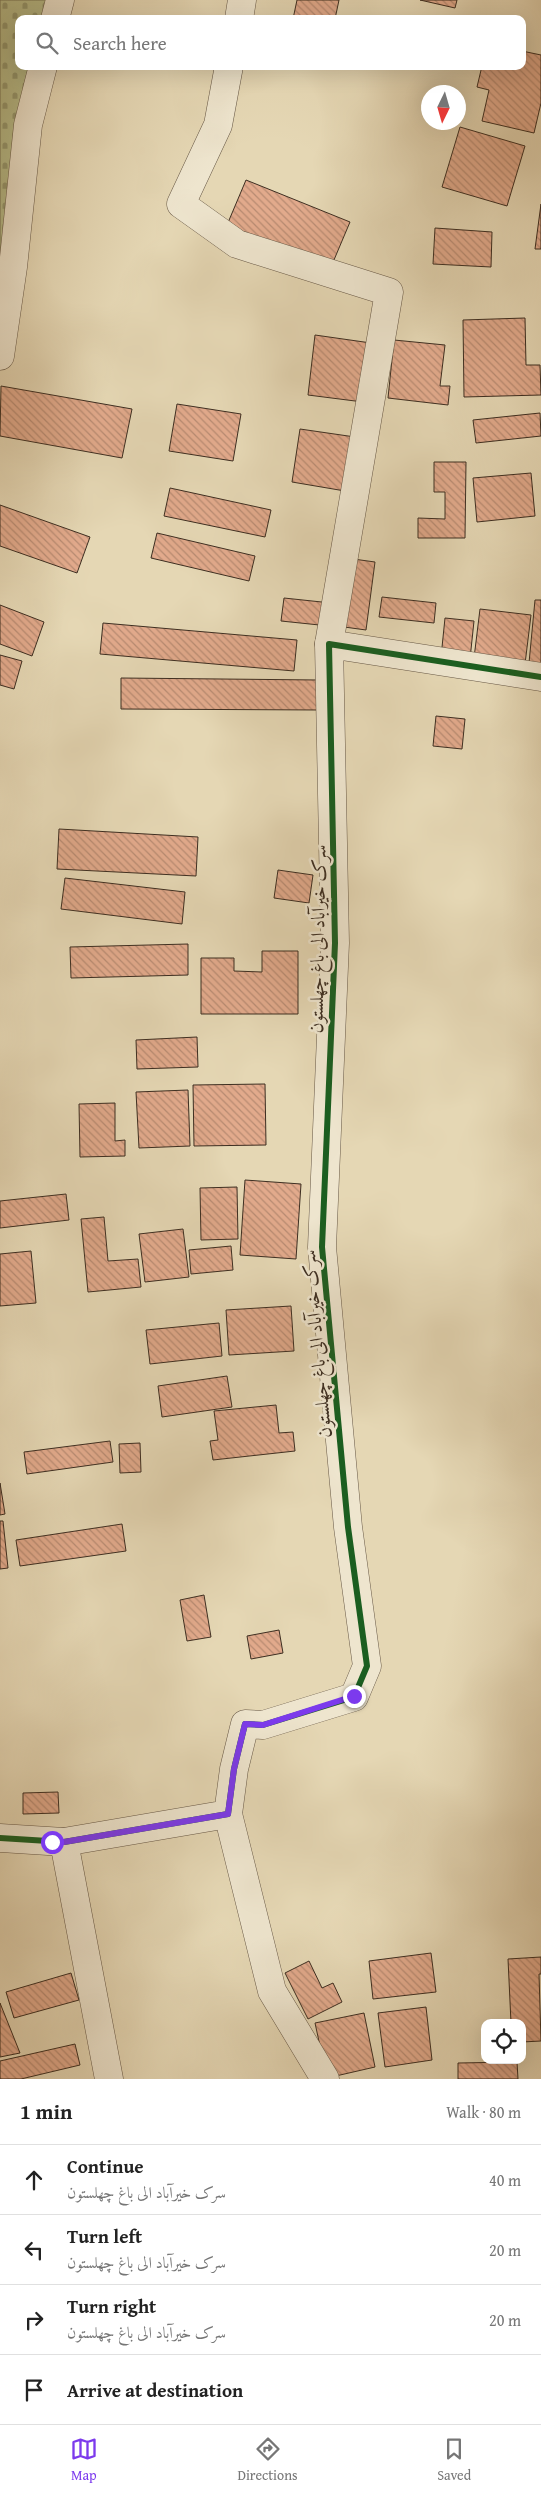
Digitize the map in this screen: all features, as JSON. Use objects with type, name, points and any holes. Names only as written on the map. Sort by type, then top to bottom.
[{"type":"street","points":[[56,15],[60,0]]},
{"type":"street","points":[[240,15],[242,0]]},
{"type":"street","points":[[0,356],[13,266],[28,125],[42,70]]},
{"type":"street","points":[[228,70],[218,125],[181,204],[237,244],[389,292],[329,644],[541,677]]},
{"type":"street","name":"سرک خیرآباد الی باغ چهلستون","points":[[228,1814],[234,1769],[245,1724],[263,1725],[354,1696],[367,1666],[348,1528],[322,1247],[335,944],[329,644]]},
{"type":"street","points":[[0,1838],[64,1842],[228,1814],[272,1991],[325,2079]]},
{"type":"street","points":[[64,1842],[109,2079]]},
{"type":"green space","points":[[0,0],[60,0],[56,15],[15,15],[15,70],[42,70],[0,356]]},
{"type":"building","points":[[297,0],[339,0],[336,15],[294,15]]},
{"type":"building","points":[[420,0],[457,0],[455,8]]},
{"type":"building","points":[[526,52],[541,55],[541,103],[534,133],[482,121],[489,90],[477,87],[481,70],[526,70]]},
{"type":"building","points":[[466,129],[525,146],[507,206],[442,187],[459,130]]},
{"type":"building","points":[[246,180],[350,222],[331,267],[227,225]]},
{"type":"building","points":[[541,204],[541,249],[535,249]]},
{"type":"building","points":[[435,228],[492,232],[491,267],[433,264]]},
{"type":"building","points":[[525,318],[526,365],[540,365],[541,395],[464,397],[463,320]]},
{"type":"building","points":[[315,335],[371,343],[363,402],[308,395]]},
{"type":"building","points":[[394,340],[445,345],[440,386],[450,386],[448,405],[388,398]]},
{"type":"building","points":[[1,386],[132,409],[122,458],[0,436]]},
{"type":"building","points":[[177,404],[241,414],[233,461],[169,451]]},
{"type":"building","points":[[540,413],[541,436],[476,443],[473,420]]},
{"type":"building","points":[[300,429],[355,437],[345,491],[292,482]]},
{"type":"building","points":[[434,462],[466,462],[465,538],[418,538],[418,518],[445,519],[445,492],[434,492]]},
{"type":"building","points":[[531,473],[535,516],[477,522],[473,478]]},
{"type":"building","points":[[170,488],[271,510],[265,537],[164,516]]},
{"type":"building","points":[[0,505],[90,537],[77,573],[0,546]]},
{"type":"building","points":[[157,533],[255,556],[249,581],[151,558]]},
{"type":"building","points":[[346,558],[375,562],[366,630],[337,626]]},
{"type":"building","points":[[382,597],[436,603],[434,623],[379,617]]},
{"type":"building","points":[[284,598],[331,603],[329,626],[281,621]]},
{"type":"building","points":[[535,600],[541,600],[541,664],[529,663]]},
{"type":"building","points":[[0,605],[44,622],[32,656],[0,644]]},
{"type":"building","points":[[480,609],[531,615],[525,664],[474,658]]},
{"type":"building","points":[[445,618],[474,621],[470,659],[441,657]]},
{"type":"building","points":[[103,623],[297,640],[294,671],[100,654]]},
{"type":"building","points":[[0,655],[22,661],[14,689],[0,685]]},
{"type":"building","points":[[121,678],[319,680],[319,710],[121,709]]},
{"type":"building","points":[[436,716],[465,719],[462,749],[433,746]]},
{"type":"building","points":[[59,829],[198,837],[196,876],[57,869]]},
{"type":"building","points":[[278,870],[313,875],[309,903],[274,898]]},
{"type":"building","points":[[65,878],[185,892],[182,924],[61,909]]},
{"type":"building","points":[[188,944],[188,975],[71,978],[70,947]]},
{"type":"building","points":[[262,951],[298,951],[298,1014],[201,1014],[201,958],[234,958],[234,971],[262,972]]},
{"type":"building","points":[[197,1037],[198,1067],[137,1069],[136,1040]]},
{"type":"building","points":[[265,1084],[266,1145],[194,1146],[193,1085]]},
{"type":"building","points":[[188,1090],[190,1146],[139,1148],[136,1092]]},
{"type":"building","points":[[115,1103],[115,1141],[125,1140],[125,1156],[80,1157],[79,1104]]},
{"type":"building","points":[[245,1180],[301,1184],[296,1259],[240,1255]]},
{"type":"building","points":[[237,1187],[238,1239],[201,1240],[200,1188]]},
{"type":"building","points":[[66,1194],[69,1220],[0,1228],[0,1201]]},
{"type":"building","points":[[104,1217],[108,1261],[138,1259],[141,1287],[88,1292],[81,1219]]},
{"type":"building","points":[[183,1229],[189,1277],[145,1282],[139,1234]]},
{"type":"building","points":[[231,1246],[233,1270],[191,1274],[189,1250]]},
{"type":"building","points":[[31,1251],[36,1303],[0,1306],[0,1254]]},
{"type":"building","points":[[291,1306],[294,1351],[229,1355],[226,1310]]},
{"type":"building","points":[[219,1323],[222,1356],[150,1364],[146,1330]]},
{"type":"building","points":[[227,1376],[232,1407],[162,1417],[158,1386]]},
{"type":"building","points":[[276,1405],[279,1433],[293,1432],[295,1451],[213,1460],[210,1441],[218,1440],[214,1411]]},
{"type":"building","points":[[110,1441],[113,1462],[27,1474],[24,1452]]},
{"type":"building","points":[[140,1443],[141,1472],[120,1473],[119,1444]]},
{"type":"building","points":[[0,1483],[5,1514],[0,1515]]},
{"type":"building","points":[[0,1521],[3,1521],[8,1568],[0,1569]]},
{"type":"building","points":[[122,1524],[126,1551],[20,1566],[16,1540]]},
{"type":"building","points":[[204,1595],[211,1637],[187,1641],[180,1600]]},
{"type":"building","points":[[279,1630],[283,1653],[251,1659],[247,1636]]},
{"type":"building","points":[[58,1792],[59,1813],[23,1814],[23,1793]]},
{"type":"building","points":[[431,1953],[436,1992],[373,1999],[369,1961]]},
{"type":"building","points":[[541,1957],[541,1974],[539,1974],[541,2041],[526,2042],[526,2019],[511,2019],[508,1959]]},
{"type":"building","points":[[309,1961],[322,1988],[333,1983],[342,2002],[308,2019],[285,1973]]},
{"type":"building","points":[[71,1973],[79,2000],[14,2018],[6,1992]]},
{"type":"building","points":[[0,2003],[20,2053],[0,2057]]},
{"type":"building","points":[[426,2007],[432,2060],[385,2067],[378,2013]]},
{"type":"building","points":[[364,2013],[375,2067],[327,2078],[315,2023]]},
{"type":"building","points":[[75,2044],[80,2065],[21,2079],[0,2079],[0,2061]]},
{"type":"building","points":[[458,2063],[517,2064],[518,2079],[458,2079]]},
{"type":"cycle path","points":[[0,1838],[64,1842],[228,1814],[234,1769],[245,1724],[263,1725],[354,1697],[367,1666],[348,1527],[322,1247],[335,943],[329,644],[541,677]]},
{"type":"route","points":[[52,1842],[64,1842],[228,1814],[234,1769],[245,1724],[263,1725],[354,1696]]}]
